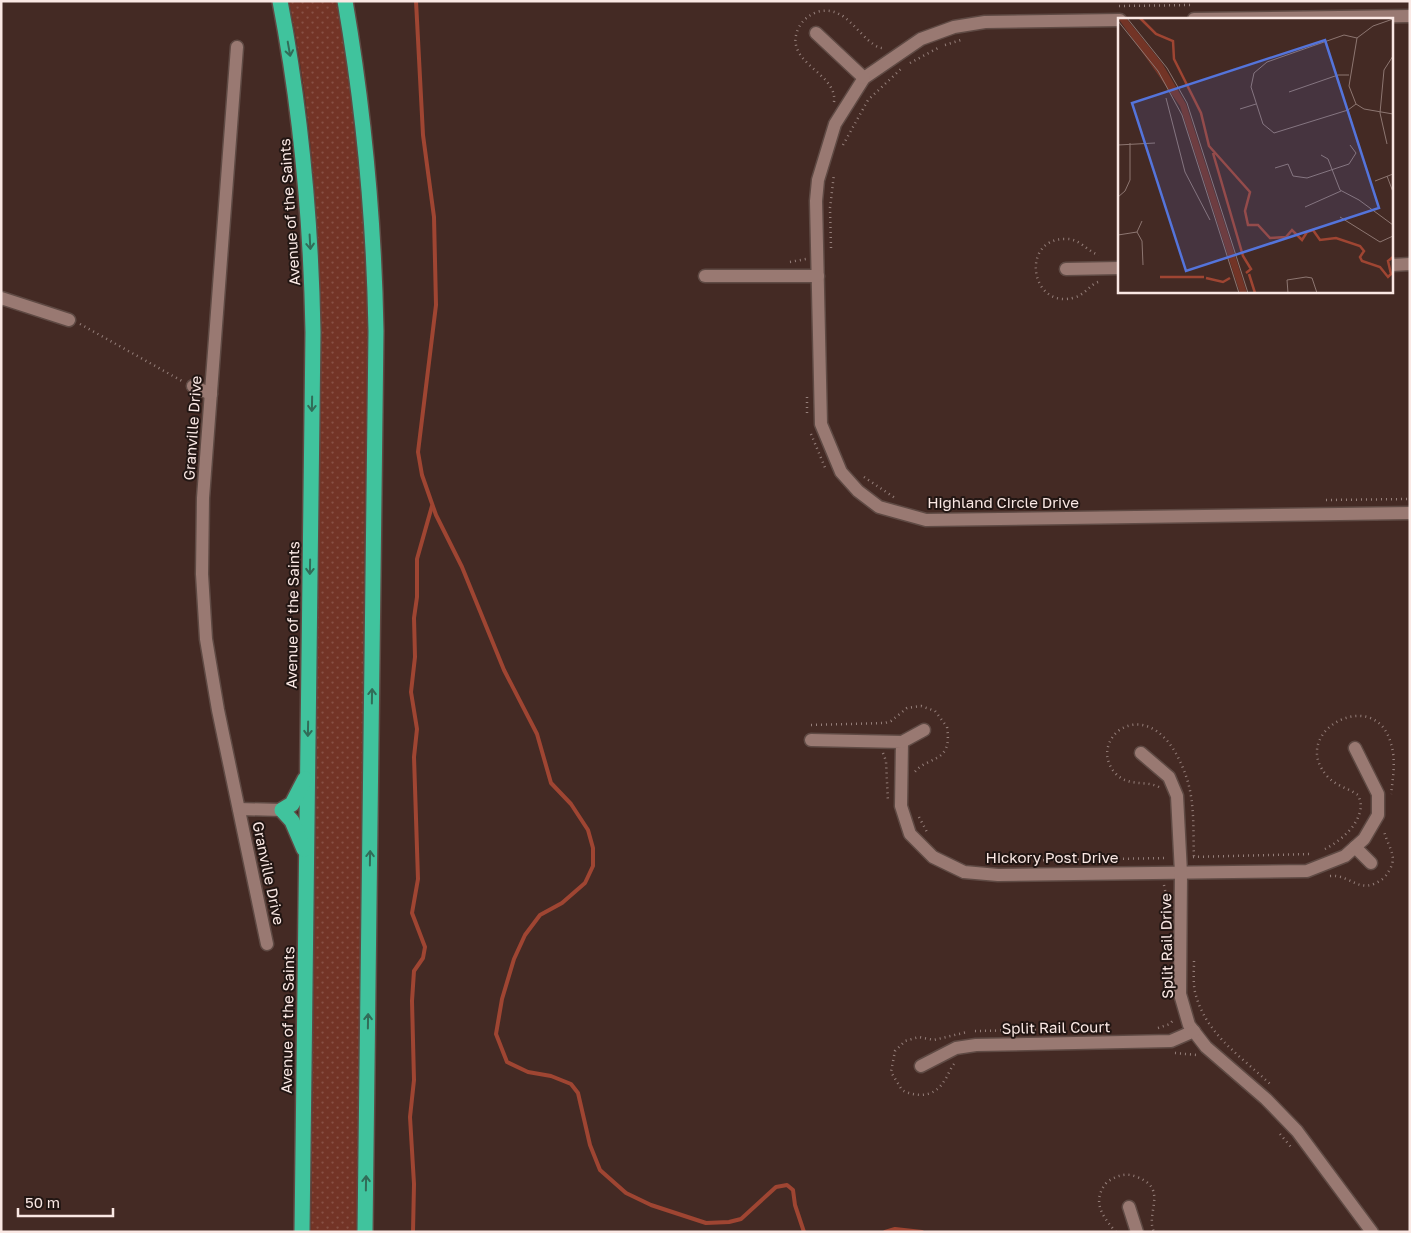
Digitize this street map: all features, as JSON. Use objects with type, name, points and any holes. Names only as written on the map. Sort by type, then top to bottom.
[{"type":"highway","name":"Avenue of the Saints","points":[[280,1],[300,124],[312,262],[313,332],[302,1232]]},
{"type":"highway","points":[[345,1],[364,123],[371,203],[376,321],[365,1232]]},
{"type":"highway","points":[[306,855],[292,821],[282,810],[292,804],[307,772]]},
{"type":"street","points":[[1266,18],[1410,16]]},
{"type":"street","name":"Highland Circle Drive","points":[[1118,20],[985,22],[954,27],[921,39],[864,78],[835,124],[818,180],[812,276],[821,424],[841,472],[858,491],[879,507],[926,520],[1410,513]]},
{"type":"street","points":[[816,33],[864,78]]},
{"type":"street","name":"Granville Drive","points":[[237,47],[203,498],[202,574],[206,639],[267,944]]},
{"type":"street","points":[[1394,265],[1410,264]]},
{"type":"street","points":[[1066,268],[1118,268]]},
{"type":"street","points":[[705,276],[812,276]]},
{"type":"street","points":[[1,298],[69,320]]},
{"type":"street","points":[[190,385],[211,394]]},
{"type":"street","points":[[811,740],[902,742],[924,730]]},
{"type":"street","name":"Hickory Post Drive","points":[[902,742],[901,806],[910,834],[933,857],[964,872],[998,876],[1166,879],[1181,873],[1195,872],[1307,870],[1345,856],[1364,839],[1378,815],[1378,794],[1355,748]]},
{"type":"street","name":"Split Rail Drive","points":[[1141,752],[1169,777],[1177,796],[1181,873],[1180,994],[1189,1025],[1206,1047],[1266,1099],[1297,1132],[1372,1232]]},
{"type":"street","name":"Granville Drive","points":[[239,809],[282,810]]},
{"type":"street","points":[[1355,847],[1371,863]]},
{"type":"street","name":"Split Rail Court","points":[[921,1066],[956,1048],[976,1044],[1171,1041],[1194,1031]]},
{"type":"street","points":[[1129,1207],[1137,1232]]},
{"type":"path","points":[[1114,6],[1193,5]]},
{"type":"path","points":[[834,104],[835,95],[832,87],[798,52],[796,39],[804,21],[816,12],[830,11],[838,13],[874,45],[884,48]]},
{"type":"path","points":[[842,147],[859,113],[879,88],[925,54],[968,38]]},
{"type":"path","points":[[831,256],[830,208],[835,171]]},
{"type":"path","points":[[806,259],[812,276]]},
{"type":"path","points":[[69,320],[86,326],[190,385]]},
{"type":"path","points":[[806,390],[808,416]]},
{"type":"path","points":[[810,430],[820,460],[829,476]]},
{"type":"path","points":[[862,475],[897,499]]},
{"type":"path","points":[[1321,500],[1410,499]]},
{"type":"path","points":[[1163,791],[1150,783],[1137,784],[1123,780],[1113,770],[1109,763],[1108,748],[1120,730],[1134,724],[1149,726],[1162,734],[1181,762],[1191,796],[1195,872]]},
{"type":"path","points":[[880,750],[885,758],[888,807]]},
{"type":"path","points":[[1167,858],[1167,909]]},
{"type":"path","points":[[1157,884],[1166,879]]},
{"type":"path","points":[[1149,1028],[1170,1024],[1174,1021],[1174,1016]]},
{"type":"path","points":[[957,1061],[941,1086],[929,1094],[922,1095],[902,1090],[891,1072],[895,1051],[905,1041],[912,1038],[934,1040],[983,1030],[1091,1029]]},
{"type":"path","points":[[1170,1054],[1197,1055],[1204,1060]]},
{"type":"path","points":[[1275,1127],[1292,1147]]},
{"type":"shaded area","points":[[289,1],[337,1],[357,125],[364,216],[367,276],[367,337],[357,1232],[311,1232],[321,315],[312,157],[308,118]]},
{"type":"waterway","points":[[416,1],[423,135],[434,217],[436,305],[418,452],[422,475],[436,515],[462,567],[504,670],[537,734],[551,783],[571,804],[588,830],[593,848],[593,866],[585,883],[562,903],[540,915],[525,935],[514,959],[502,999],[496,1034],[507,1062],[528,1072],[551,1076],[571,1084],[578,1093],[590,1145],[600,1170],[626,1193],[651,1205],[706,1223],[729,1222],[741,1219],[776,1187],[787,1185],[793,1190],[795,1205],[804,1232]]},
{"type":"waterway","points":[[413,1232],[414,1184],[410,1117],[414,1080],[412,1001],[414,971],[423,958],[425,947],[412,913],[418,879],[414,757],[417,729],[411,692],[415,657],[414,618],[417,597],[417,559],[432,506]]},
{"type":"waterway","points":[[885,1232],[895,1229],[922,1232]]}]
